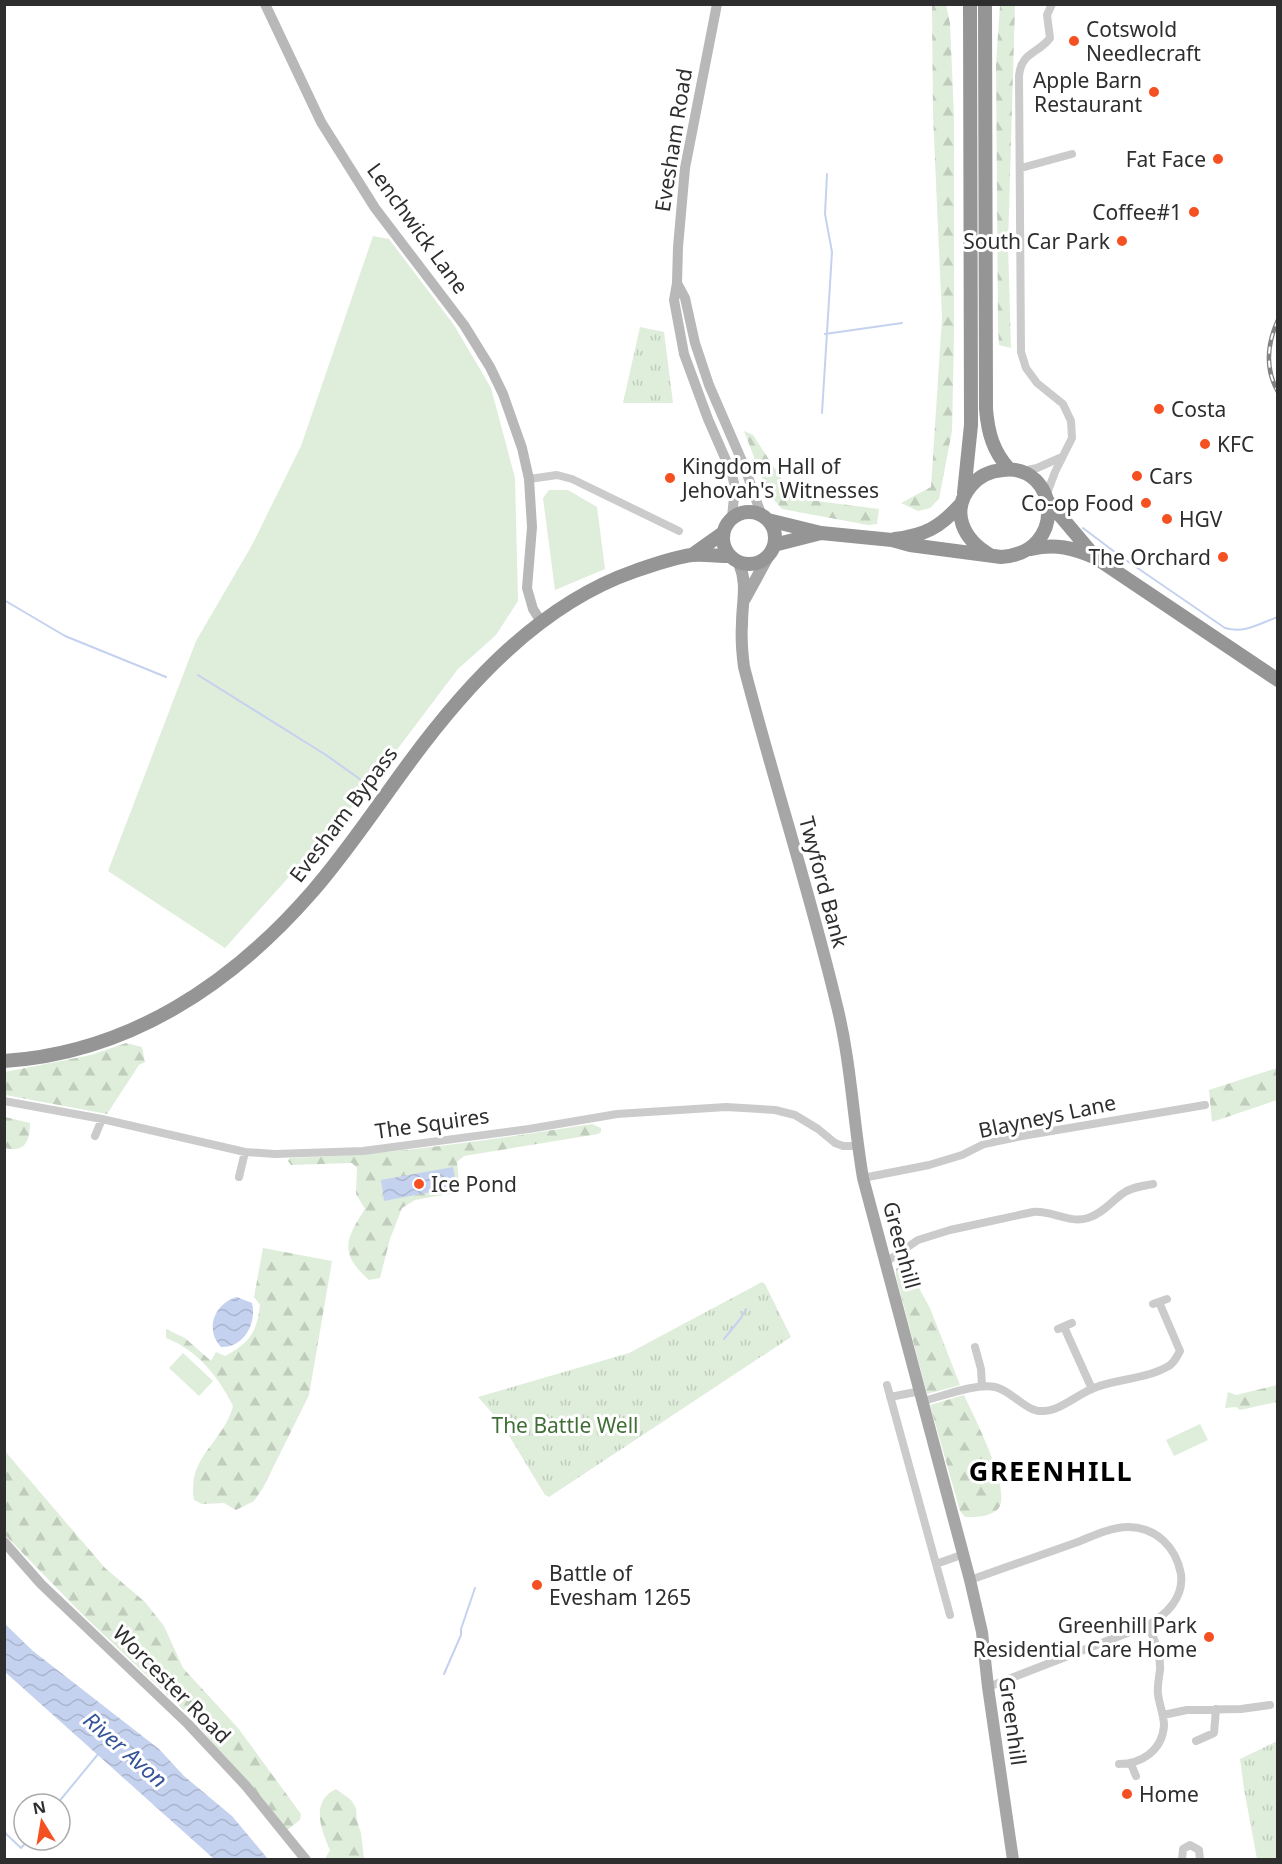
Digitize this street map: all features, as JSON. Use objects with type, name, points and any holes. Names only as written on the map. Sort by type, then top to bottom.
[{"type":"highway","points":[[970,4],[971,424],[962,500],[964,530],[977,548],[990,555]]},
{"type":"highway","points":[[985,4],[986,409],[988,430],[1000,459],[1015,470],[1032,478],[1096,558]]},
{"type":"highway","points":[[892,540],[936,528],[945,521],[975,482],[985,474],[1015,470]]},
{"type":"highway","points":[[1031,549],[1042,535],[1049,516],[1046,498]]},
{"type":"highway","points":[[821,533],[771,550],[757,563],[734,559],[723,542],[726,524],[732,517],[748,512],[821,533],[892,540],[963,553],[1010,556],[1044,546],[1065,547],[1096,558],[1278,680]]},
{"type":"highway","points":[[765,517],[775,533],[771,550]]},
{"type":"highway","name":"Evesham Bypass","points":[[692,555],[723,533]]},
{"type":"highway","points":[[963,553],[1004,566],[1022,563],[1043,554],[1062,553],[1084,559],[1101,569],[1114,570]]},
{"type":"highway","name":"Evesham Bypass","points":[[4,1061],[52,1055],[118,1035],[157,1019],[189,1001],[230,972],[271,935],[312,892],[440,722],[516,643],[542,623],[590,590],[648,566],[692,555],[734,559]]},
{"type":"main road","name":"Lenchwick Lane","points":[[265,4],[321,122],[375,208],[464,325],[490,367],[513,421],[529,479],[532,527],[527,588],[533,609],[542,623]]},
{"type":"main road","name":"Evesham Road","points":[[717,4],[685,168],[674,300],[677,326],[693,381],[732,474],[735,488],[732,517]]},
{"type":"main road","name":"Evesham Road","points":[[677,284],[685,298],[695,343],[709,385],[765,517]]},
{"type":"main road","name":"Twyford Bank","points":[[745,598],[771,550]]},
{"type":"main road","name":"Twyford Bank","points":[[734,559],[744,579],[745,598],[742,622],[744,667],[836,1002],[854,1101],[863,1178]]},
{"type":"main road","name":"Greenhill","points":[[863,1178],[964,1554],[982,1632],[1013,1860]]},
{"type":"main road","name":"Worcester Road","points":[[4,1542],[41,1584],[188,1724],[246,1786],[306,1860]]},
{"type":"street","points":[[1046,498],[1072,438],[1071,421],[1063,404],[1037,383],[1026,368],[1021,351],[1020,69],[1027,56],[1042,47],[1050,38],[1047,15],[1052,4]]},
{"type":"street","points":[[1021,168],[1072,154]]},
{"type":"street","points":[[1015,470],[1037,468],[1062,457]]},
{"type":"street","points":[[529,479],[557,475],[572,479],[679,531]]},
{"type":"street","name":"The Squires","points":[[4,1101],[102,1119],[245,1152],[311,1154],[363,1150],[529,1129],[617,1114],[726,1107],[775,1110],[795,1115],[835,1143],[843,1146],[858,1146]]},
{"type":"street","name":"Blayneys Lane","points":[[863,1178],[929,1165],[962,1155],[984,1144],[1205,1105]]},
{"type":"street","points":[[95,1136],[102,1119]]},
{"type":"street","points":[[239,1177],[245,1152]]},
{"type":"street","points":[[886,1262],[918,1240],[950,1230],[1034,1212],[1076,1220],[1088,1218],[1100,1213],[1131,1189],[1153,1184]]},
{"type":"street","points":[[1160,1302],[1180,1351],[1190,1356]]},
{"type":"street","points":[[1065,1326],[1092,1389]]},
{"type":"street","points":[[975,1347],[981,1369],[982,1386]]},
{"type":"street","points":[[890,1397],[922,1396],[982,1386],[997,1387],[1042,1412],[1108,1383],[1158,1371],[1173,1363],[1180,1351]]},
{"type":"street","points":[[887,1385],[950,1615]]},
{"type":"street","points":[[970,1580],[1109,1531],[1127,1527],[1140,1528],[1160,1537],[1173,1550],[1179,1566],[1181,1579],[1179,1592],[1171,1609],[1148,1625],[988,1687]]},
{"type":"street","points":[[936,1564],[964,1554]]},
{"type":"street","points":[[1119,1764],[1131,1764],[1152,1752],[1158,1744],[1164,1725],[1158,1693],[1160,1659],[1148,1625]]},
{"type":"street","points":[[1163,1715],[1187,1710],[1241,1709],[1270,1705]]},
{"type":"street","points":[[1196,1741],[1214,1733],[1216,1709]]},
{"type":"street","points":[[1131,1764],[1136,1776]]},
{"type":"street","points":[[1182,1860],[1183,1849],[1190,1845],[1199,1850],[1200,1860]]},
{"type":"green space","points":[[932,5],[946,5],[950,23],[954,118],[952,431],[939,499],[930,508],[918,511],[901,503],[931,487],[942,318],[933,114]]},
{"type":"green space","points":[[1000,5],[1015,5],[1008,245],[1011,348],[999,345],[998,328],[996,64]]},
{"type":"green space","points":[[373,236],[389,239],[454,325],[491,388],[515,478],[518,601],[496,635],[458,669],[362,796],[225,948],[108,871],[196,641],[252,545],[301,446]]},
{"type":"green space","points":[[640,327],[664,332],[673,403],[623,403]]},
{"type":"green space","points":[[744,431],[753,435],[794,498],[879,509],[877,524],[868,525],[782,509],[768,493]]},
{"type":"green space","points":[[549,490],[568,490],[597,507],[605,569],[555,590],[543,498]]},
{"type":"green space","points":[[126,1043],[142,1047],[145,1062],[139,1065],[107,1114],[5,1095],[5,1072],[91,1055]]},
{"type":"green space","points":[[1277,1068],[1277,1100],[1212,1122],[1209,1090]]},
{"type":"green space","points":[[5,1117],[30,1123],[29,1135],[22,1147],[5,1148]]},
{"type":"green space","points":[[592,1124],[601,1128],[601,1132],[464,1156],[457,1162],[460,1192],[415,1200],[402,1208],[390,1239],[380,1278],[369,1280],[353,1262],[348,1246],[353,1229],[365,1209],[356,1194],[357,1168],[352,1163],[291,1165],[288,1161],[290,1158],[366,1154],[441,1146]]},
{"type":"green space","points":[[263,1248],[332,1261],[309,1395],[263,1488],[254,1501],[236,1510],[224,1503],[202,1504],[194,1500],[193,1485],[196,1472],[207,1450],[222,1430],[233,1406],[206,1365],[187,1349],[166,1338],[166,1329],[185,1338],[211,1361],[216,1352],[225,1356],[246,1342],[254,1330],[259,1315],[260,1305],[254,1297]]},
{"type":"green space","points":[[901,1264],[906,1265],[930,1308],[960,1385],[927,1394],[896,1276],[896,1269]]},
{"type":"green space","name":"The Battle Well","points":[[762,1282],[791,1337],[549,1497],[545,1495],[502,1424],[478,1397],[629,1353]]},
{"type":"green space","points":[[183,1353],[213,1381],[199,1396],[169,1368]]},
{"type":"green space","points":[[1277,1385],[1277,1402],[1240,1410],[1236,1407],[1225,1408],[1228,1392],[1236,1395]]},
{"type":"green space","points":[[964,1395],[991,1454],[1001,1489],[1001,1502],[997,1510],[982,1516],[965,1517],[960,1511],[930,1405]]},
{"type":"green space","points":[[1200,1424],[1208,1440],[1174,1456],[1166,1440]]},
{"type":"green space","points":[[4,1450],[105,1568],[145,1602],[164,1626],[183,1668],[238,1728],[301,1814],[300,1820],[286,1831],[193,1719],[85,1617],[5,1535]]},
{"type":"green space","points":[[1277,1741],[1277,1859],[1257,1859],[1240,1759]]},
{"type":"green space","points":[[336,1789],[351,1800],[356,1808],[364,1859],[325,1859],[330,1850],[323,1834],[320,1808],[328,1794]]},
{"type":"water","name":"Ice Pond","points":[[453,1167],[457,1187],[384,1201],[381,1180]]},
{"type":"water","points":[[237,1297],[252,1303],[250,1326],[242,1339],[229,1346],[221,1347],[213,1332],[214,1318],[223,1305]]},
{"type":"water","name":"River Avon","points":[[4,1623],[33,1651],[159,1749],[184,1776],[232,1816],[268,1859],[214,1859],[5,1672]]},
{"type":"waterway","points":[[822,413],[832,252],[825,214],[827,174]]},
{"type":"waterway","points":[[825,334],[902,323]]},
{"type":"waterway","points":[[1083,528],[1225,628],[1246,629],[1278,617]]},
{"type":"waterway","points":[[4,600],[65,636],[166,677]]},
{"type":"waterway","points":[[198,675],[326,755],[371,787]]},
{"type":"waterway","points":[[724,1339],[746,1309]]},
{"type":"waterway","points":[[444,1674],[461,1635],[475,1588]]},
{"type":"waterway","name":"River Avon","points":[[67,1792],[99,1753]]},
{"type":"waterway","points":[[4,1832],[12,1840]]},
{"type":"railway","points":[[1278,320],[1269,356],[1271,374],[1278,392]]},
{"type":"place","name":"Cotswold Needlecraft","points":[[1074,41]]},
{"type":"place","name":"Apple Barn Restaurant","points":[[1154,92]]},
{"type":"place","name":"Fat Face","points":[[1218,159]]},
{"type":"place","name":"Coffee#1","points":[[1194,212]]},
{"type":"place","name":"South Car Park","points":[[1122,241]]},
{"type":"place","name":"Costa","points":[[1159,409]]},
{"type":"place","name":"KFC","points":[[1205,444]]},
{"type":"place","name":"Cars","points":[[1137,476]]},
{"type":"place","name":"Kingdom Hall of Jehovah's Witnesses","points":[[670,478]]},
{"type":"place","name":"Co-op Food","points":[[1146,503]]},
{"type":"place","name":"HGV","points":[[1167,519]]},
{"type":"place","name":"The Orchard","points":[[1223,557]]},
{"type":"place","name":"Ice Pond","points":[[419,1184]]},
{"type":"place","name":"Battle of Evesham 1265","points":[[537,1585]]},
{"type":"place","name":"Greenhill Park Residential Care Home","points":[[1209,1637]]},
{"type":"place","name":"Home","points":[[1127,1794]]},
{"type":"district","name":"GREENHILL","points":[[1051,1470]]}]
